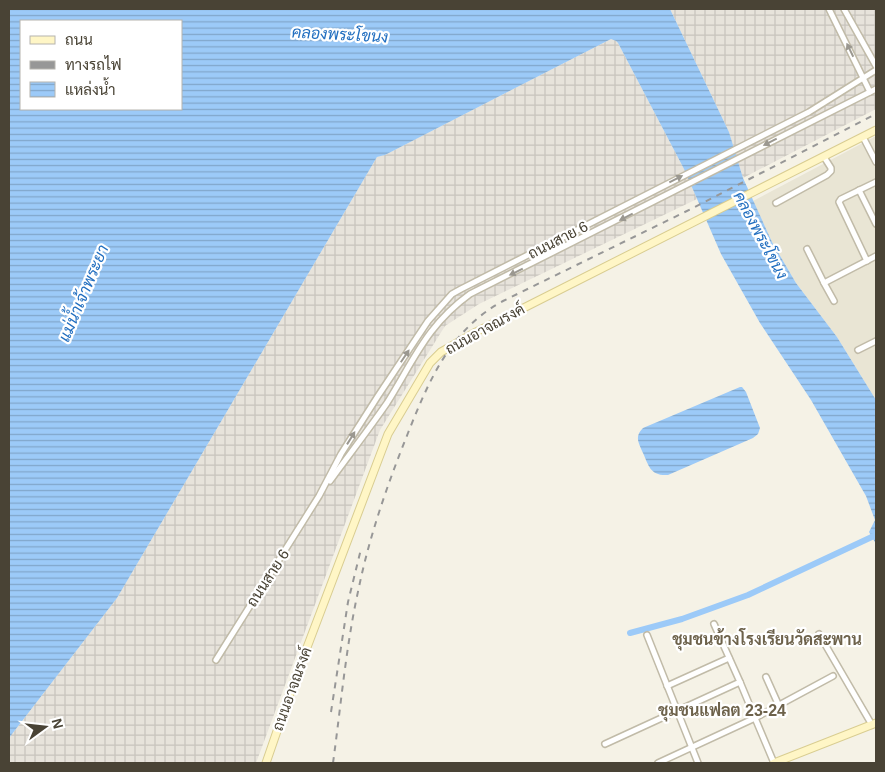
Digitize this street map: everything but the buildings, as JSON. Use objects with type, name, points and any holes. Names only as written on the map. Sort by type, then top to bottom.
[{"type":"street","points":[[829,9],[863,78],[873,90]]},
{"type":"street","points":[[844,9],[876,66]]},
{"type":"street","name":"ถนนสาย 6","points":[[319,496],[341,454],[378,396],[428,321],[452,294],[809,112],[876,70]]},
{"type":"street","name":"ถนนสาย 6","points":[[216,660],[319,496],[387,402],[414,355],[447,313],[470,294],[873,90]]},
{"type":"street","name":"ถนนอาจณรงค์","points":[[266,763],[295,679],[388,434],[430,363],[442,352],[464,338],[876,130]]},
{"type":"street","points":[[863,137],[876,162]]},
{"type":"street","points":[[776,203],[827,175],[831,168],[824,157]]},
{"type":"street","points":[[867,261],[839,202],[876,182]]},
{"type":"street","points":[[859,190],[876,224]]},
{"type":"street","points":[[807,250],[834,301]]},
{"type":"street","points":[[824,283],[876,256]]},
{"type":"street","points":[[858,350],[876,341]]},
{"type":"street","points":[[714,624],[774,763],[874,724],[819,634]]},
{"type":"street","points":[[647,634],[698,763]]},
{"type":"street","points":[[667,686],[729,658]]},
{"type":"street","points":[[658,763],[755,718],[833,676]]},
{"type":"street","points":[[766,677],[779,706]]},
{"type":"street","points":[[604,744],[740,682]]},
{"type":"shaded area","points":[[670,9],[876,9],[876,109],[743,178],[729,132]]},
{"type":"shaded area","points":[[611,39],[618,43],[684,169],[697,199],[479,304],[445,326],[380,430],[256,763],[9,763],[9,738],[117,598],[377,157],[385,155]]},
{"type":"shaded area","points":[[876,136],[876,400],[837,337],[796,283],[772,242],[753,201]]},
{"type":"water","points":[[9,9],[670,9],[729,132],[743,178],[772,242],[796,283],[837,337],[876,400],[876,544],[869,532],[875,520],[866,496],[811,400],[760,323],[721,254],[684,169],[618,43],[611,39],[385,155],[377,157],[117,598],[9,738]]},
{"type":"water","points":[[740,387],[746,392],[760,428],[758,434],[753,438],[668,475],[657,474],[651,469],[638,440],[640,431],[643,428]]},
{"type":"waterway","points":[[630,633],[682,619],[748,595],[876,535]]},
{"type":"railway","points":[[333,763],[354,609],[374,528],[393,471],[424,394],[456,341],[469,326],[503,301],[691,209],[876,114]]},
{"type":"railway","points":[[331,712],[348,602],[361,549]]},
{"type":"district","name":"ชุมชนข้างโรงเรียนวัดสะพาน","points":[[767,639]]},
{"type":"district","name":"ชุมชนแฟลต 23-24","points":[[722,710]]},
{"type":"water label","name":"คลองพระโขนง","points":[[340,34]]},
{"type":"water label","name":"คลองพระโขนง","points":[[761,235]]},
{"type":"water label","name":"แม่น้ำเจ้าพระยา","points":[[83,293]]}]
